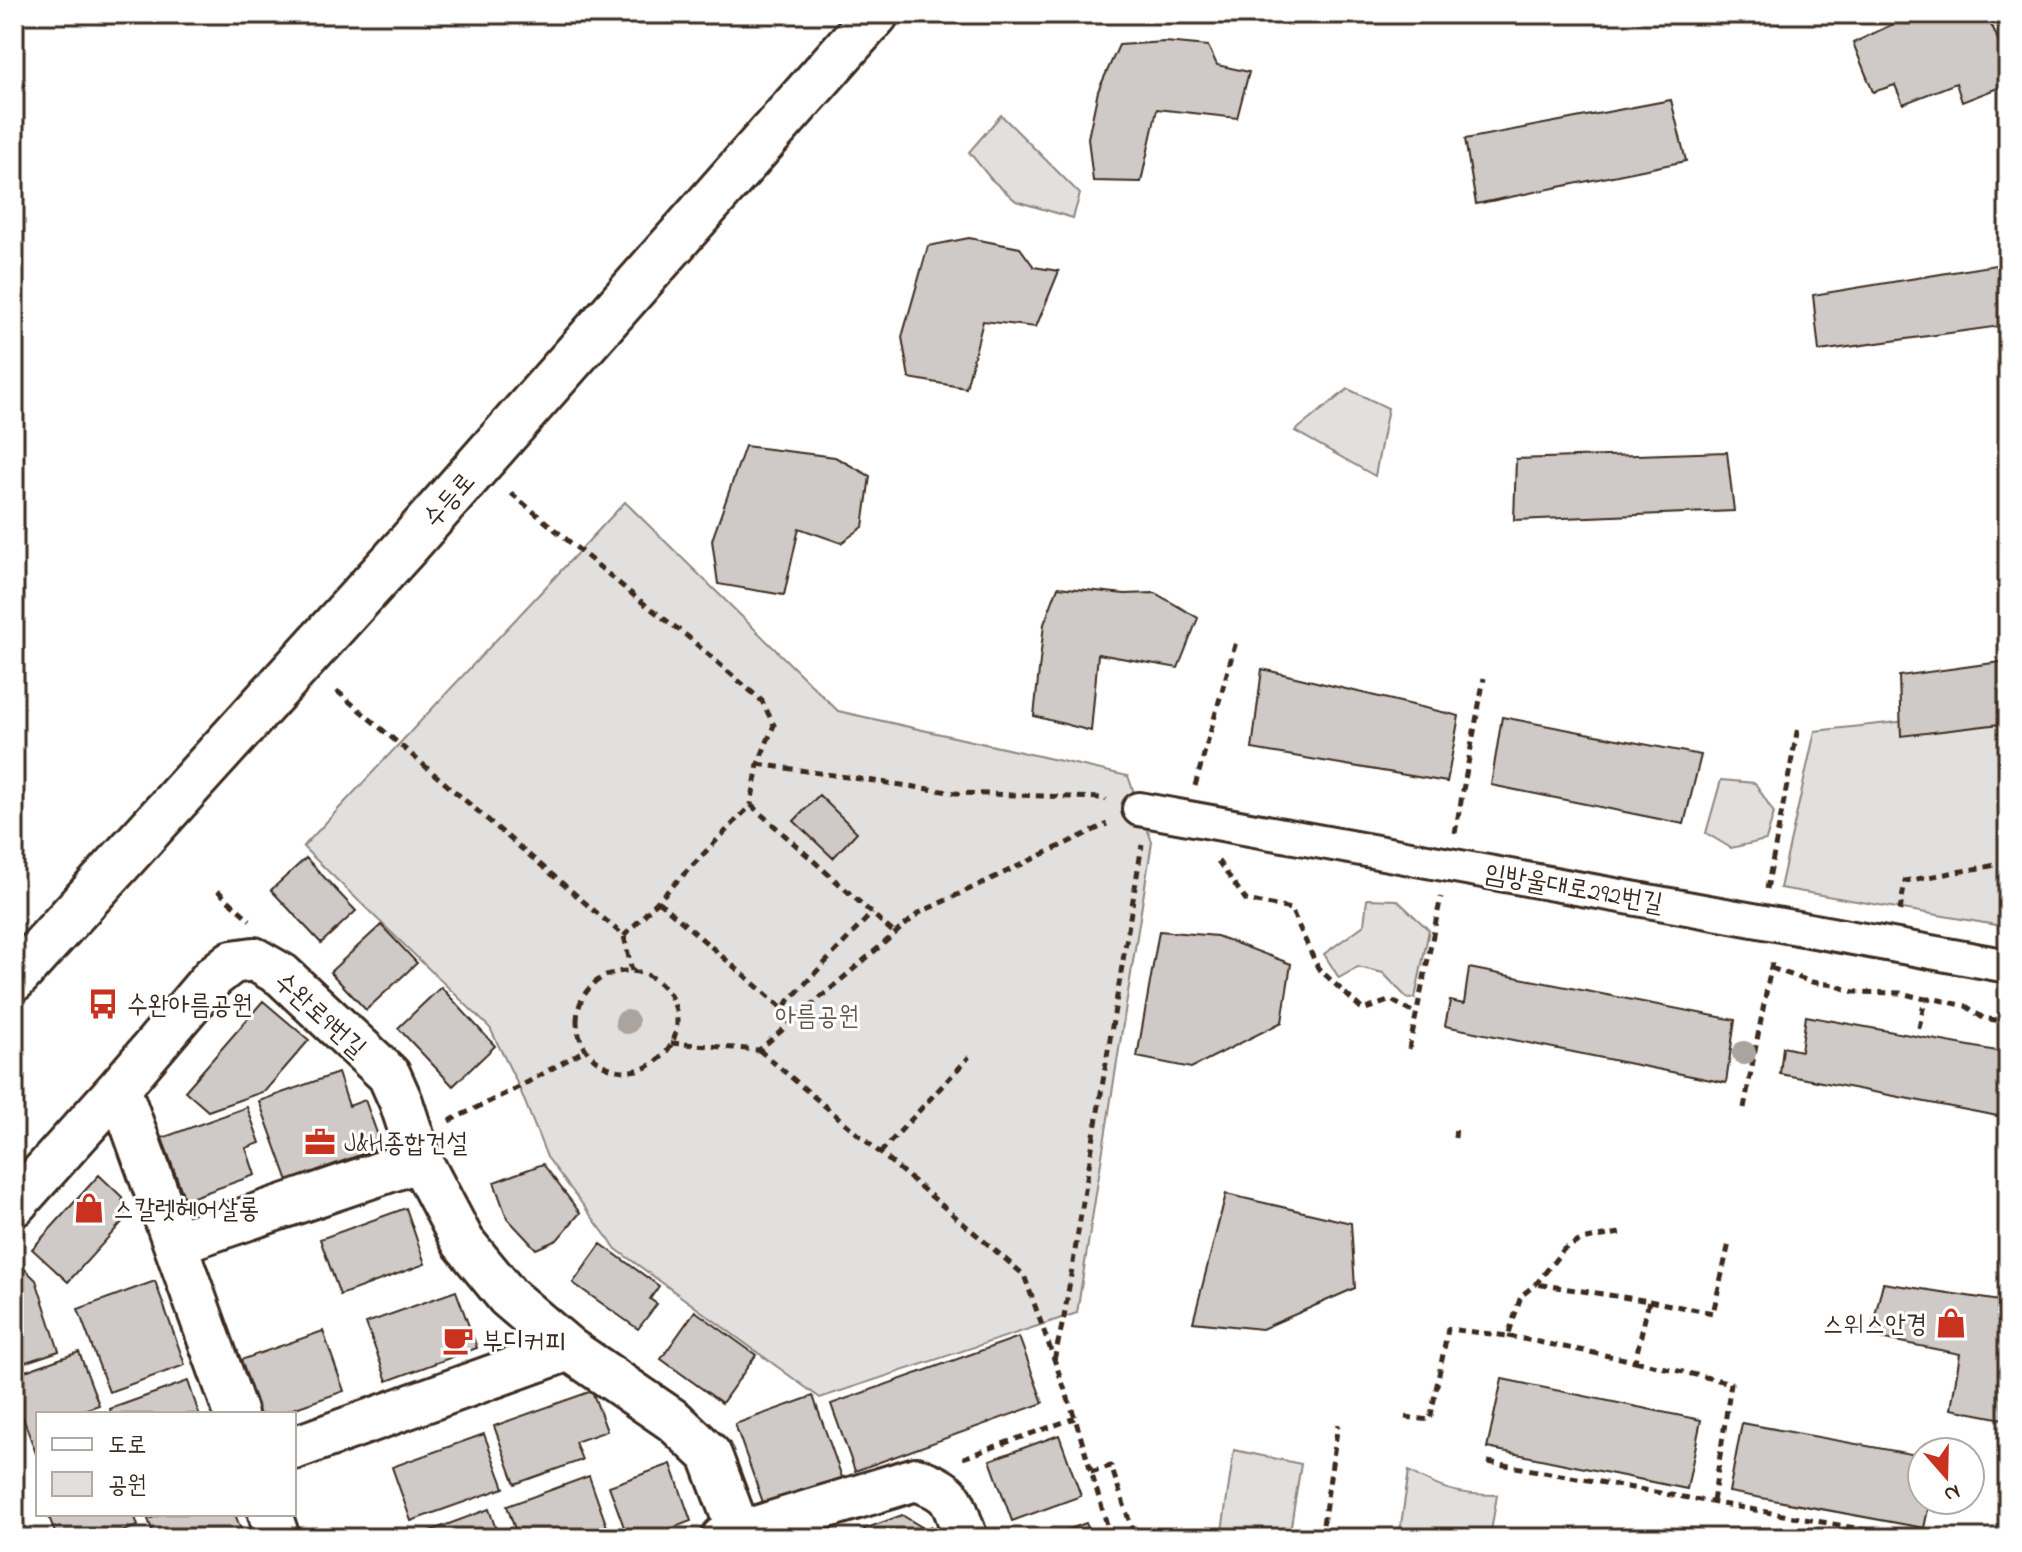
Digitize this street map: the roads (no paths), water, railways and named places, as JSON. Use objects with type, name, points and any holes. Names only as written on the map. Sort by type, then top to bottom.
[{"type":"street","name":"수등로","points":[[14,979],[405,548],[876,14]]},
{"type":"street","name":"임방울대로292번길","points":[[1139,811],[2008,966]]},
{"type":"street","name":"수완로9번길","points":[[14,1205],[213,977],[232,962],[254,959],[282,975],[389,1075],[420,1160],[463,1242],[508,1297],[569,1349],[674,1421],[710,1455],[735,1536],[916,1479],[951,1496],[966,1538]]},
{"type":"street","points":[[119,1088],[235,1412]]},
{"type":"street","points":[[175,1243],[420,1160]]},
{"type":"street","points":[[296,1447],[569,1349]]},
{"type":"street","points":[[271,1516],[278,1538]]},
{"type":"place","name":"수완아름공원","points":[[103,1004]]},
{"type":"place","name":"J&H종합건설","points":[[320,1142]]},
{"type":"place","name":"스칼렛헤어살롱","points":[[89,1208]]},
{"type":"place","name":"스위스안경","points":[[1951,1323]]},
{"type":"place","name":"부디커피","points":[[458,1340]]},
{"type":"park label","name":"아름공원","points":[[817,1015]]}]
